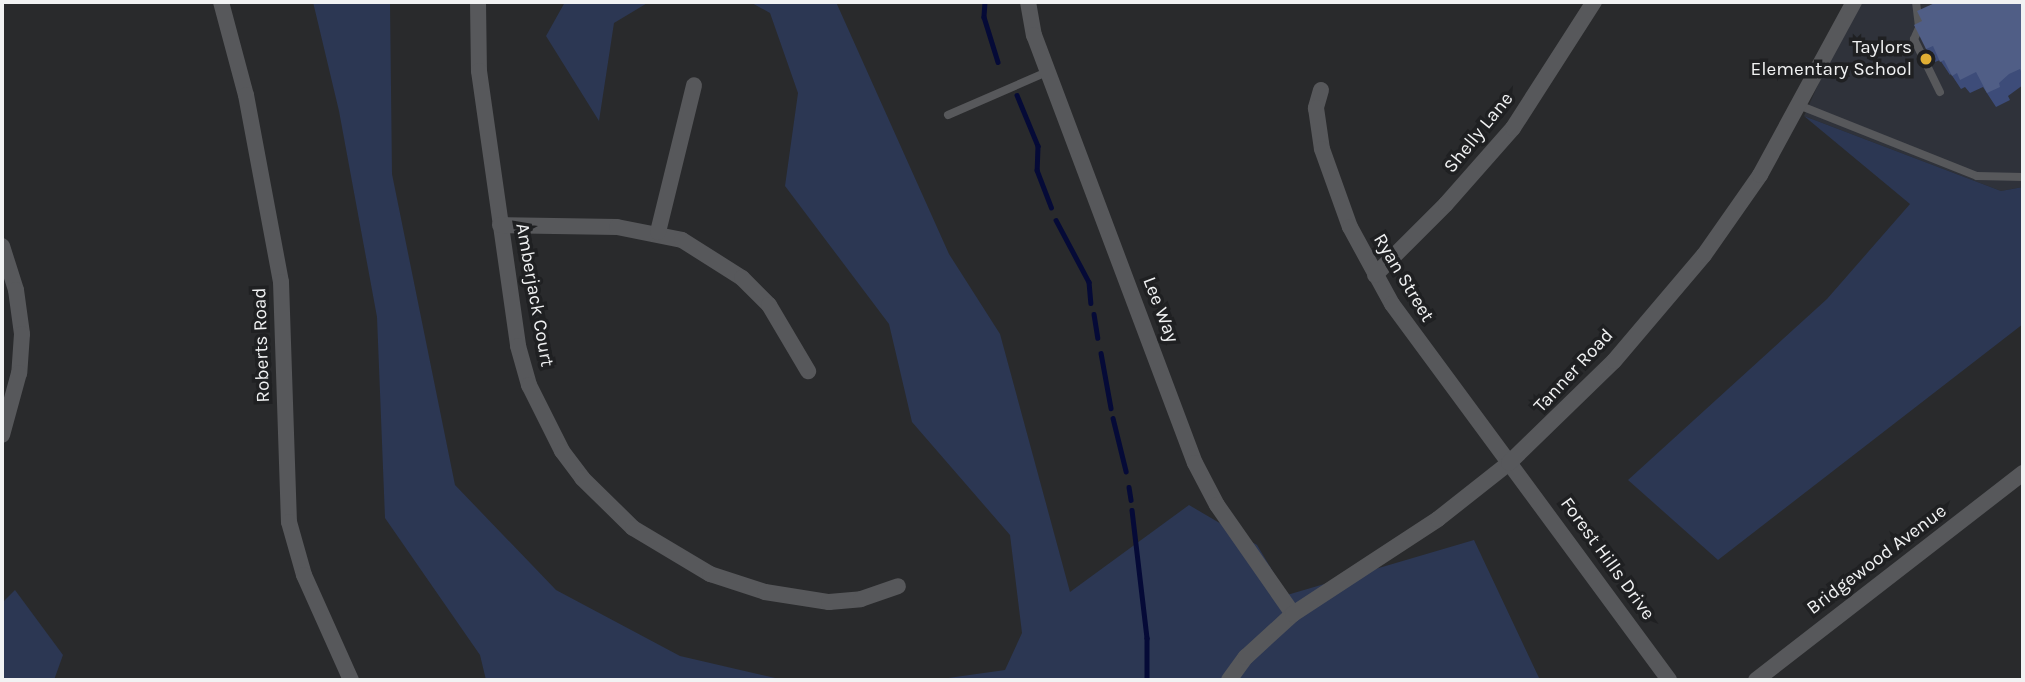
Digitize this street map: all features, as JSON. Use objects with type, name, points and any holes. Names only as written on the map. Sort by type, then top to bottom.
[{"type":"street","name":"Roberts Road","points":[[221,2],[254,134],[281,282],[289,523],[304,575],[351,680]]},
{"type":"street","name":"Amberjack Court","points":[[478,2],[479,71],[518,346],[529,384],[562,451],[610,508],[684,561],[765,592],[829,602],[861,599],[898,586]]},
{"type":"street","name":"Lee Way","points":[[1028,2],[1047,72],[1195,463],[1217,505],[1293,614]]},
{"type":"street","name":"Shelly Lane","points":[[1375,275],[1455,194],[1513,128],[1594,2]]},
{"type":"street","name":"Tanner Road","points":[[1229,680],[1246,657],[1293,614],[1438,519],[1509,463],[1571,408],[1672,294],[1760,175],[1801,106],[1854,2]]},
{"type":"street","points":[[658,232],[694,85]]},
{"type":"street","name":"Ryan Street","points":[[1321,90],[1316,108],[1322,149],[1350,227],[1375,275],[1436,370],[1509,463]]},
{"type":"street","points":[[500,225],[617,226],[658,232],[712,256],[743,278],[789,333],[808,371]]},
{"type":"street","points":[[2,246],[16,290],[22,334],[19,373],[2,435]]},
{"type":"street","name":"Forest Hills Drive","points":[[1509,463],[1669,680]]},
{"type":"street","name":"Bridgewood Avenue","points":[[1756,680],[2023,473]]},
{"type":"lane","points":[[1916,2],[1920,13],[1914,39],[1940,92]]},
{"type":"lane","points":[[948,115],[1047,72]]},
{"type":"lane","points":[[1801,106],[1977,176],[2023,177]]},
{"type":"shaded area","points":[[313,2],[390,2],[392,174],[455,485],[556,590],[680,656],[784,680],[486,680],[480,655],[385,518],[377,317],[339,111]]},
{"type":"shaded area","points":[[565,2],[649,2],[614,23],[599,121],[546,36]]},
{"type":"shaded area","points":[[750,2],[836,2],[949,254],[1000,334],[1070,592],[1189,505],[1257,545],[1287,595],[1474,540],[1540,680],[934,680],[1005,670],[1022,633],[1010,535],[912,422],[889,324],[785,186],[798,93],[770,13]]},
{"type":"shaded area","name":"Taylors Elementary School","points":[[1855,2],[2023,2],[2023,187],[2001,191],[1804,116]]},
{"type":"shaded area","points":[[1804,116],[2001,191],[2023,187],[2023,324],[1718,560],[1628,480],[1827,299],[1910,204]]},
{"type":"shaded area","points":[[15,590],[63,655],[54,680],[2,680],[2,603]]},
{"type":"building","points":[[1937,2],[2023,2],[2023,75],[2020,69],[2009,74],[1999,83],[2000,87],[1987,93],[1976,72],[1960,80],[1957,73],[1952,76],[1944,60],[1940,62],[1933,46],[1926,49],[1914,25],[1922,21],[1917,11]]},
{"type":"waterway","points":[[985,2],[984,17],[998,62]]},
{"type":"waterway","points":[[1017,95],[1038,146],[1037,170],[1051,207]]},
{"type":"waterway","points":[[1056,220],[1089,282],[1091,303]]},
{"type":"waterway","points":[[1094,314],[1098,338]]},
{"type":"waterway","points":[[1101,353],[1111,408]]},
{"type":"waterway","points":[[1113,418],[1126,471]]},
{"type":"waterway","points":[[1129,487],[1131,500]]},
{"type":"waterway","points":[[1132,510],[1147,638],[1147,680]]},
{"type":"place","name":"Taylors Elementary School","points":[[1926,59]]}]
